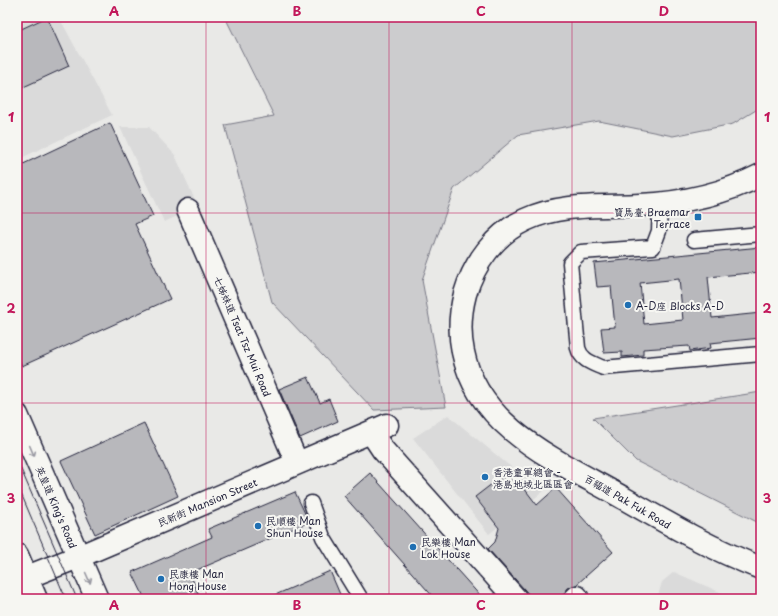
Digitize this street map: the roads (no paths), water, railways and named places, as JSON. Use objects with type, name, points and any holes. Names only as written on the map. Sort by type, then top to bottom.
[{"type":"street","name":"百福道 Pak Fuk Road","points":[[761,175],[740,185],[722,191],[660,203],[630,206],[569,207],[544,213],[523,221],[504,234],[485,254],[470,278],[462,304],[461,319],[461,334],[469,374],[486,402],[504,423],[527,442],[671,526],[726,553],[761,568]]},
{"type":"street","name":"七姊妹道 Tsat Tsz Mui Road","points":[[188,210],[297,463]]},
{"type":"street","name":"英皇道 King's Road","points":[[17,415],[97,599]]},
{"type":"street","name":"民新街 Mansion Street","points":[[27,578],[379,429],[383,450],[516,599]]},
{"type":"street","points":[[17,555],[36,599]]},
{"type":"lane","points":[[660,203],[659,231],[653,247],[581,252],[570,263],[578,348],[580,354],[586,360],[603,368],[761,354]]},
{"type":"lane","points":[[694,240],[761,234]]},
{"type":"lane","points":[[311,503],[323,537],[361,599]]},
{"type":"tram line","points":[[17,460],[77,599]]},
{"type":"tram line","points":[[17,484],[66,599]]},
{"type":"place","name":"寶馬臺 Braemar Terrace","points":[[698,217]]},
{"type":"place","name":"A-D座 Blocks A-D","points":[[628,305]]},
{"type":"place","name":"香港童軍總會 - 港島地域北區區會","points":[[485,477]]},
{"type":"place","name":"民順樓 Man Shun House","points":[[258,526]]},
{"type":"place","name":"民樂樓 Man Lok House","points":[[413,547]]},
{"type":"place","name":"民康樓 Man Hong House","points":[[161,579]]}]
